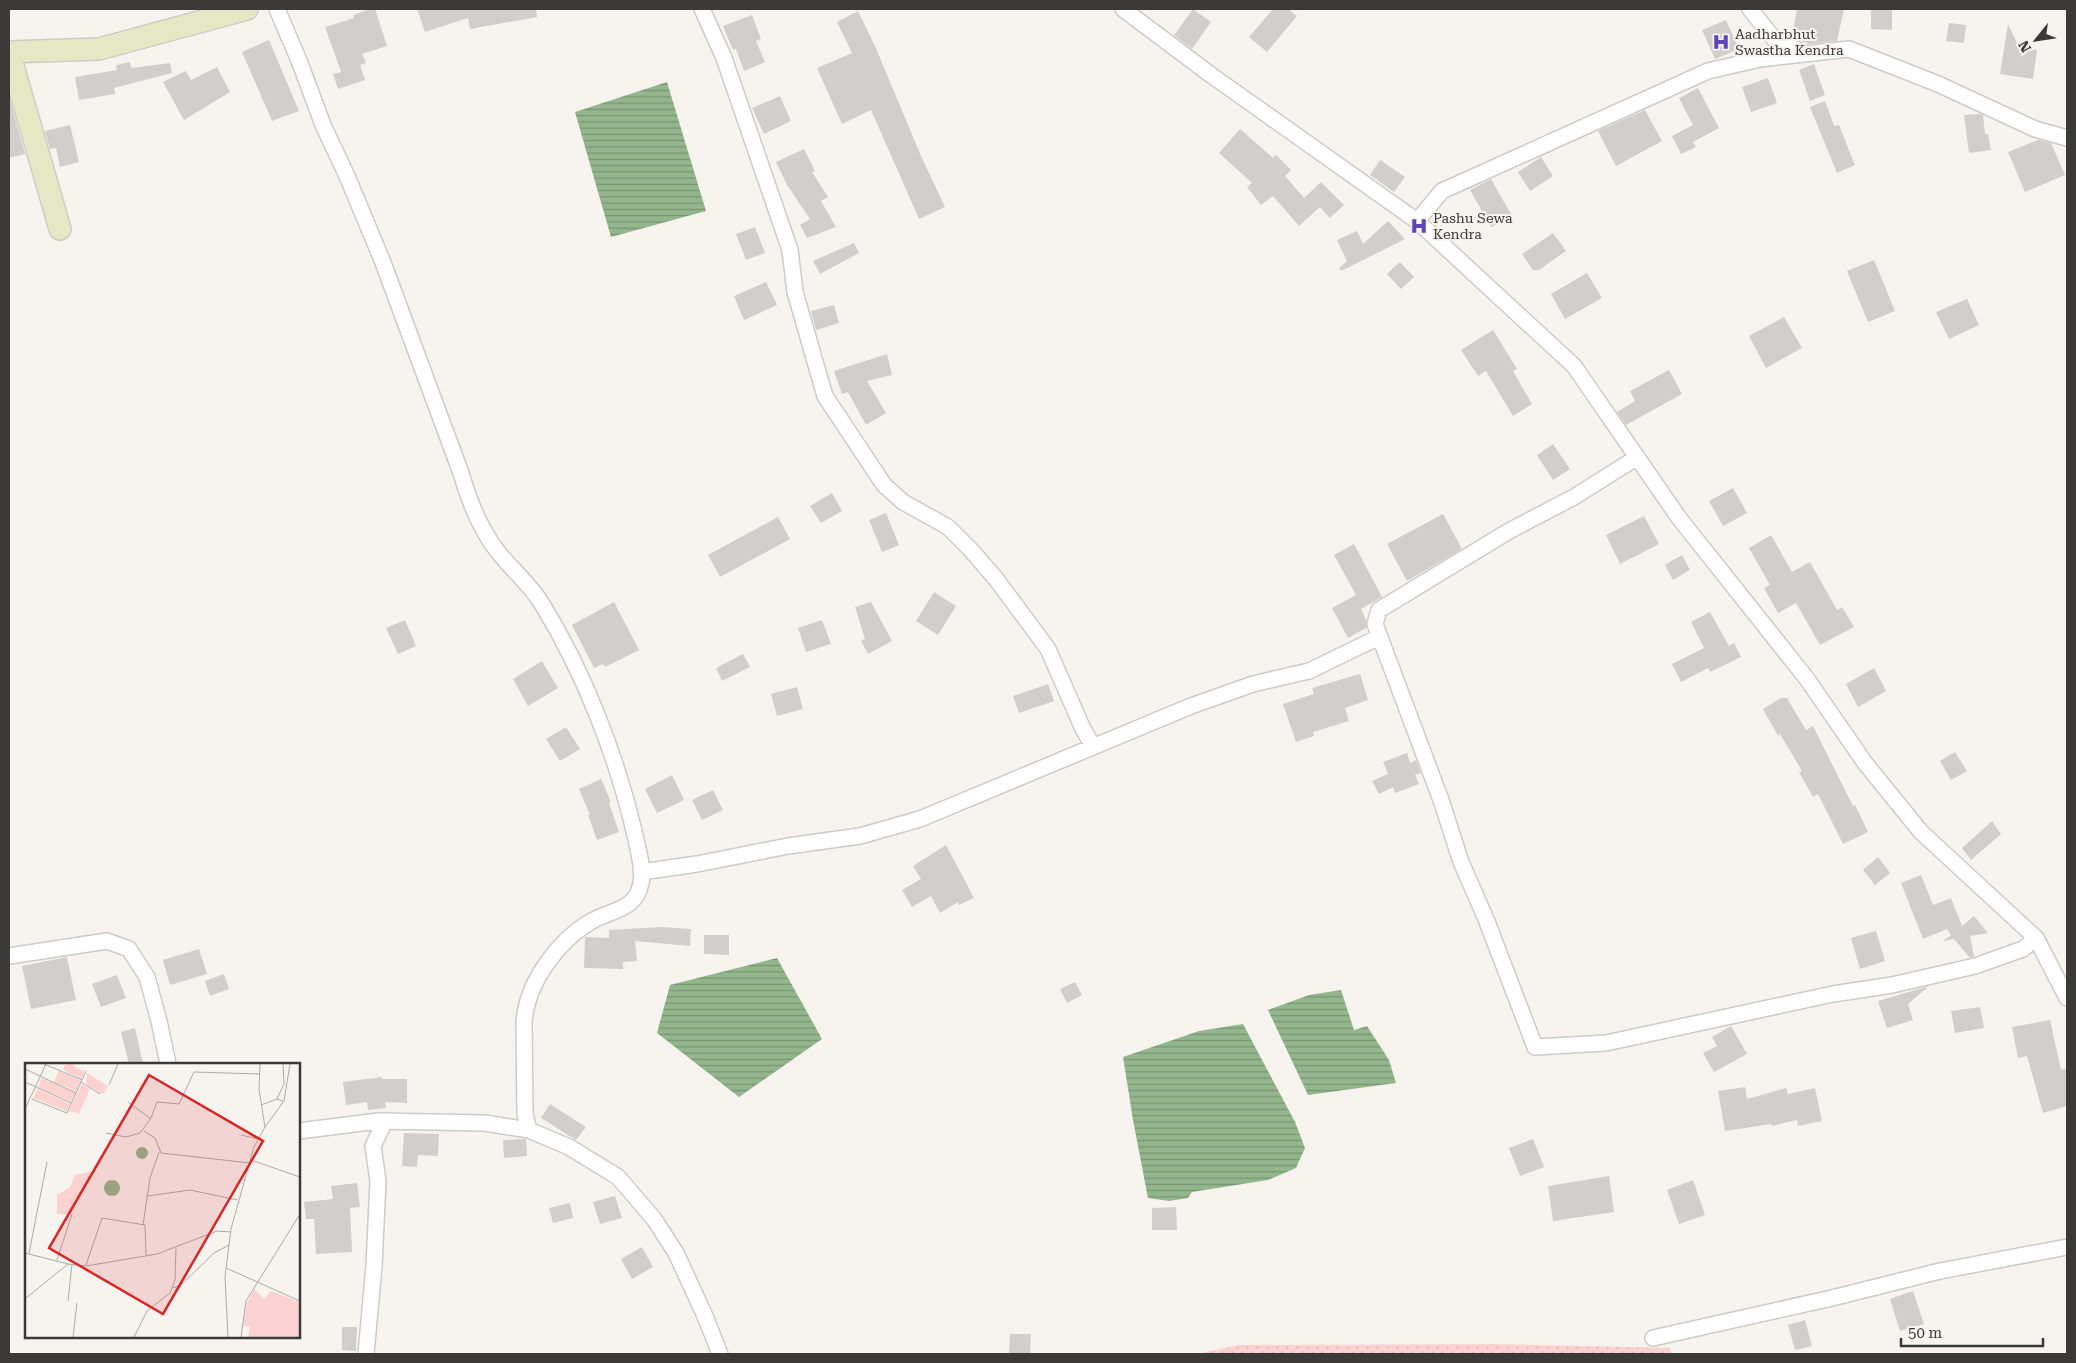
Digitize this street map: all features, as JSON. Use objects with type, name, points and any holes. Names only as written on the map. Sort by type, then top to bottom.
[{"type":"street","points":[[277,9],[323,125],[347,176],[382,260],[461,473],[469,500],[498,551],[541,602],[566,648],[595,714],[630,812],[639,853],[642,881],[639,895],[627,906],[591,921],[572,934],[555,951],[537,979],[524,1014],[525,1114],[529,1130]]},
{"type":"street","points":[[702,9],[724,58],[790,250],[795,292],[825,396],[884,485],[903,502],[948,526],[996,579],[1048,649],[1080,722],[1093,746]]},
{"type":"street","points":[[1123,9],[1211,75],[1417,221],[1574,366],[1679,518],[1807,679],[1865,763],[1921,832],[2036,938],[2067,998]]},
{"type":"street","points":[[1750,9],[1774,39],[1805,54]]},
{"type":"street","points":[[60,229],[9,52],[99,48],[238,10]]},
{"type":"street","points":[[1417,221],[1442,191],[1708,71],[1760,59],[1849,49],[1938,84],[2035,129],[2067,138]]},
{"type":"street","points":[[1636,458],[1574,497],[1508,531],[1379,610],[1375,624],[1441,800],[1461,862],[1486,919],[1535,1047],[1606,1043],[1832,994],[1892,985],[1976,966],[2023,949],[2036,938]]},
{"type":"street","points":[[641,872],[697,864],[788,846],[860,836],[920,819],[1191,706],[1253,684],[1309,671],[1379,637]]},
{"type":"street","points":[[9,956],[107,941],[129,949],[147,977],[168,1063]]},
{"type":"street","points":[[366,1354],[374,1266],[378,1182],[373,1146],[384,1121]]},
{"type":"street","points":[[300,1131],[384,1121],[484,1123],[529,1130],[570,1146],[618,1177],[654,1219],[676,1253],[720,1354]]},
{"type":"street","points":[[1653,1338],[1832,1298],[1940,1271],[2067,1247]]},
{"type":"shaded area","points":[[667,82],[706,211],[611,237],[575,112]]},
{"type":"shaded area","points":[[777,958],[822,1039],[739,1097],[657,1033],[670,985]]},
{"type":"shaded area","points":[[1341,990],[1354,1030],[1367,1026],[1389,1060],[1396,1083],[1308,1095],[1268,1010],[1309,995]]},
{"type":"shaded area","points":[[1243,1024],[1295,1122],[1305,1148],[1296,1168],[1268,1180],[1192,1192],[1188,1198],[1169,1201],[1148,1198],[1123,1057],[1199,1031]]},
{"type":"shaded area","points":[[1493,1344],[1670,1348],[1672,1354],[1197,1354],[1239,1345]]},
{"type":"building","points":[[375,9],[387,46],[362,54],[366,63],[360,65],[365,80],[338,89],[333,74],[341,72],[325,27],[354,18],[353,15]]},
{"type":"building","points":[[417,9],[536,9],[537,17],[470,29],[468,18],[425,32]]},
{"type":"building","points":[[1193,9],[1211,22],[1192,49],[1174,35]]},
{"type":"building","points":[[1273,9],[1288,9],[1297,16],[1267,52],[1249,37]]},
{"type":"building","points":[[1797,9],[1844,9],[1837,41],[1809,44],[1792,37]]},
{"type":"building","points":[[1871,9],[1892,10],[1892,30],[1871,29]]},
{"type":"building","points":[[858,11],[945,207],[919,219],[871,110],[842,124],[817,68],[852,53],[837,22]]},
{"type":"building","points":[[752,15],[761,39],[756,41],[765,62],[744,71],[736,49],[733,50],[723,26]]},
{"type":"building","points":[[1726,20],[1739,49],[1715,59],[1702,30]]},
{"type":"building","points":[[1949,23],[1966,25],[1964,43],[1946,41]]},
{"type":"building","points":[[2008,24],[2019,47],[2037,50],[2033,79],[2000,74]]},
{"type":"building","points":[[269,40],[299,111],[272,121],[242,52]]},
{"type":"building","points":[[130,62],[131,68],[170,63],[172,73],[114,88],[115,94],[79,100],[75,77],[117,70],[116,65]]},
{"type":"building","points":[[1814,64],[1825,95],[1810,101],[1799,70]]},
{"type":"building","points":[[217,67],[230,92],[184,120],[163,82],[186,71],[191,80]]},
{"type":"building","points":[[1768,78],[1777,103],[1751,112],[1742,87]]},
{"type":"building","points":[[1698,88],[1719,128],[1693,142],[1696,147],[1681,154],[1672,136],[1693,125],[1679,98]]},
{"type":"building","points":[[9,96],[25,154],[9,158]]},
{"type":"building","points":[[780,96],[791,121],[764,134],[752,108]]},
{"type":"building","points":[[1825,101],[1834,126],[1839,125],[1855,165],[1837,173],[1810,107]]},
{"type":"building","points":[[1645,110],[1662,141],[1616,166],[1598,131]]},
{"type":"building","points":[[1964,115],[1983,115],[1985,134],[1988,134],[1991,150],[1969,153]]},
{"type":"building","points":[[70,125],[79,162],[60,167],[56,148],[50,149],[45,131]]},
{"type":"building","points":[[1240,129],[1273,158],[1276,155],[1291,170],[1285,176],[1304,198],[1321,182],[1344,205],[1330,218],[1320,207],[1299,226],[1273,196],[1261,205],[1247,187],[1252,183],[1219,153]]},
{"type":"building","points":[[2038,140],[2051,143],[2065,175],[2025,192],[2008,152]]},
{"type":"building","points":[[804,149],[815,171],[812,172],[828,197],[821,201],[836,227],[807,238],[800,225],[810,219],[787,185],[776,162]]},
{"type":"building","points":[[1541,157],[1553,176],[1530,191],[1518,172]]},
{"type":"building","points":[[1380,160],[1405,177],[1394,192],[1370,175]]},
{"type":"building","points":[[1491,179],[1512,216],[1491,227],[1470,190]]},
{"type":"building","points":[[1388,221],[1405,239],[1341,271],[1339,268],[1347,261],[1337,240],[1357,231],[1363,244]]},
{"type":"building","points":[[755,227],[765,253],[746,260],[736,234]]},
{"type":"building","points":[[1553,233],[1566,251],[1539,270],[1533,270],[1522,254]]},
{"type":"building","points":[[854,243],[859,253],[820,274],[813,261]]},
{"type":"building","points":[[1874,260],[1895,311],[1868,322],[1847,271]]},
{"type":"building","points":[[1400,262],[1414,277],[1401,289],[1387,274]]},
{"type":"building","points":[[1587,273],[1602,298],[1565,319],[1551,294]]},
{"type":"building","points":[[766,282],[777,305],[744,320],[734,296]]},
{"type":"building","points":[[1967,299],[1979,325],[1949,339],[1936,312]]},
{"type":"building","points":[[834,305],[839,323],[816,330],[811,311]]},
{"type":"building","points":[[1784,317],[1802,348],[1766,368],[1749,336]]},
{"type":"building","points":[[1493,330],[1517,369],[1513,371],[1532,404],[1513,416],[1486,371],[1478,376],[1461,350]]},
{"type":"building","points":[[887,354],[892,375],[867,381],[886,413],[866,425],[848,392],[842,394],[834,371]]},
{"type":"building","points":[[1669,370],[1682,394],[1626,425],[1617,412],[1635,401],[1630,391]]},
{"type":"building","points":[[1553,444],[1570,469],[1553,480],[1537,455]]},
{"type":"building","points":[[1733,488],[1747,513],[1723,526],[1709,501]]},
{"type":"building","points":[[832,493],[842,511],[821,523],[810,506]]},
{"type":"building","points":[[886,513],[899,545],[882,552],[869,520]]},
{"type":"building","points":[[1443,514],[1462,549],[1407,581],[1387,544]]},
{"type":"building","points":[[1644,516],[1659,544],[1620,564],[1606,535]]},
{"type":"building","points":[[778,517],[790,539],[720,577],[708,555]]},
{"type":"building","points":[[1771,535],[1792,572],[1810,562],[1837,610],[1842,607],[1854,627],[1820,645],[1796,603],[1778,613],[1764,588],[1770,585],[1749,548]]},
{"type":"building","points":[[1354,544],[1382,597],[1361,609],[1366,620],[1366,628],[1348,638],[1332,608],[1356,595],[1334,555]]},
{"type":"building","points":[[1682,555],[1690,570],[1673,580],[1665,565]]},
{"type":"building","points":[[934,592],[956,606],[938,635],[916,621]]},
{"type":"building","points":[[614,602],[639,650],[605,667],[603,664],[594,668],[572,625]]},
{"type":"building","points":[[871,602],[892,641],[868,654],[861,641],[865,639],[855,607]]},
{"type":"building","points":[[1710,612],[1729,646],[1734,643],[1741,657],[1710,672],[1708,668],[1681,682],[1672,664],[1704,648],[1691,622]]},
{"type":"building","points":[[405,620],[416,646],[398,654],[386,628]]},
{"type":"building","points":[[822,620],[831,644],[806,652],[798,628]]},
{"type":"building","points":[[743,654],[750,667],[722,681],[716,668]]},
{"type":"building","points":[[542,661],[558,688],[528,706],[513,679]]},
{"type":"building","points":[[1874,668],[1886,691],[1858,707],[1846,684]]},
{"type":"building","points":[[1360,674],[1368,700],[1345,708],[1349,721],[1313,732],[1314,736],[1296,742],[1283,704],[1314,694],[1312,688]]},
{"type":"building","points":[[1048,684],[1054,701],[1019,713],[1013,696]]},
{"type":"building","points":[[797,687],[803,709],[777,716],[771,694]]},
{"type":"building","points":[[1781,698],[1787,698],[1806,730],[1813,726],[1868,832],[1843,844],[1818,794],[1813,797],[1799,772],[1802,771],[1780,734],[1778,736],[1763,709]]},
{"type":"building","points":[[566,727],[580,749],[560,761],[546,739]]},
{"type":"building","points":[[1955,752],[1967,771],[1951,780],[1940,761]]},
{"type":"building","points":[[1407,753],[1410,763],[1416,760],[1421,773],[1415,775],[1419,784],[1395,793],[1393,787],[1379,794],[1372,781],[1388,774],[1383,762]]},
{"type":"building","points":[[672,775],[684,800],[657,813],[645,789]]},
{"type":"building","points":[[601,779],[611,802],[609,803],[619,832],[597,840],[588,815],[590,815],[579,789]]},
{"type":"building","points":[[713,790],[723,810],[702,820],[692,800]]},
{"type":"building","points":[[1992,821],[2001,834],[1971,860],[1962,848]]},
{"type":"building","points":[[946,845],[974,898],[959,905],[958,902],[940,913],[931,896],[912,907],[902,890],[921,879],[913,866]]},
{"type":"building","points":[[1878,857],[1890,873],[1875,885],[1863,870]]},
{"type":"building","points":[[1921,875],[1933,905],[1951,898],[1962,926],[1974,916],[1988,933],[1970,936],[1974,956],[1970,958],[1954,939],[1943,941],[1951,935],[1947,929],[1923,939],[1901,883]]},
{"type":"building","points":[[660,927],[691,929],[690,946],[635,941],[637,961],[623,962],[623,969],[584,968],[585,937],[609,938],[609,930]]},
{"type":"building","points":[[1876,931],[1885,961],[1860,969],[1851,938]]},
{"type":"building","points":[[704,935],[729,935],[729,955],[704,954]]},
{"type":"building","points":[[199,949],[207,974],[170,985],[163,960]]},
{"type":"building","points":[[67,957],[76,1000],[31,1009],[22,966]]},
{"type":"building","points":[[224,974],[229,989],[210,996],[205,981]]},
{"type":"building","points":[[117,975],[126,998],[101,1007],[92,984]]},
{"type":"building","points":[[1075,982],[1082,995],[1067,1003],[1060,989]]},
{"type":"building","points":[[1929,986],[1908,1004],[1913,1020],[1887,1028],[1878,1001]]},
{"type":"building","points":[[1980,1007],[1984,1028],[1955,1033],[1951,1011]]},
{"type":"building","points":[[2050,1020],[2061,1070],[2067,1068],[2067,1106],[2043,1113],[2027,1056],[2018,1058],[2012,1027]]},
{"type":"building","points":[[1731,1026],[1747,1054],[1714,1072],[1703,1053],[1717,1046],[1712,1037]]},
{"type":"building","points":[[135,1028],[143,1063],[129,1063],[121,1032]]},
{"type":"building","points":[[382,1077],[382,1079],[407,1079],[407,1103],[385,1102],[386,1108],[368,1110],[367,1102],[346,1105],[343,1082]]},
{"type":"building","points":[[1745,1087],[1747,1099],[1786,1088],[1788,1094],[1815,1088],[1822,1121],[1798,1126],[1797,1120],[1772,1126],[1771,1124],[1725,1131],[1718,1091]]},
{"type":"building","points":[[550,1104],[586,1127],[576,1140],[541,1118]]},
{"type":"building","points":[[404,1133],[439,1134],[438,1156],[418,1155],[417,1167],[402,1166]]},
{"type":"building","points":[[526,1139],[527,1156],[504,1158],[503,1140]]},
{"type":"building","points":[[1533,1139],[1544,1167],[1520,1176],[1509,1148]]},
{"type":"building","points":[[1609,1176],[1614,1212],[1553,1221],[1548,1186]]},
{"type":"building","points":[[1693,1180],[1705,1215],[1679,1224],[1667,1190]]},
{"type":"building","points":[[357,1183],[360,1207],[350,1208],[352,1252],[316,1254],[314,1219],[306,1219],[304,1202],[333,1199],[331,1186]]},
{"type":"building","points":[[615,1196],[622,1218],[600,1224],[593,1202]]},
{"type":"building","points":[[570,1203],[573,1218],[553,1223],[549,1208]]},
{"type":"building","points":[[1176,1207],[1177,1230],[1152,1230],[1152,1208]]},
{"type":"building","points":[[642,1247],[653,1267],[632,1279],[621,1259]]},
{"type":"building","points":[[1913,1291],[1924,1324],[1900,1331],[1890,1299]]},
{"type":"building","points":[[1805,1320],[1812,1346],[1795,1350],[1788,1325]]},
{"type":"building","points":[[342,1327],[357,1327],[356,1351],[342,1350]]},
{"type":"building","points":[[1010,1334],[1031,1334],[1030,1354],[1009,1354]]},
{"type":"place","name":"Aadharbhut Swastha Kendra","points":[[1721,42]]},
{"type":"place","name":"Pashu Sewa Kendra","points":[[1419,226]]}]
